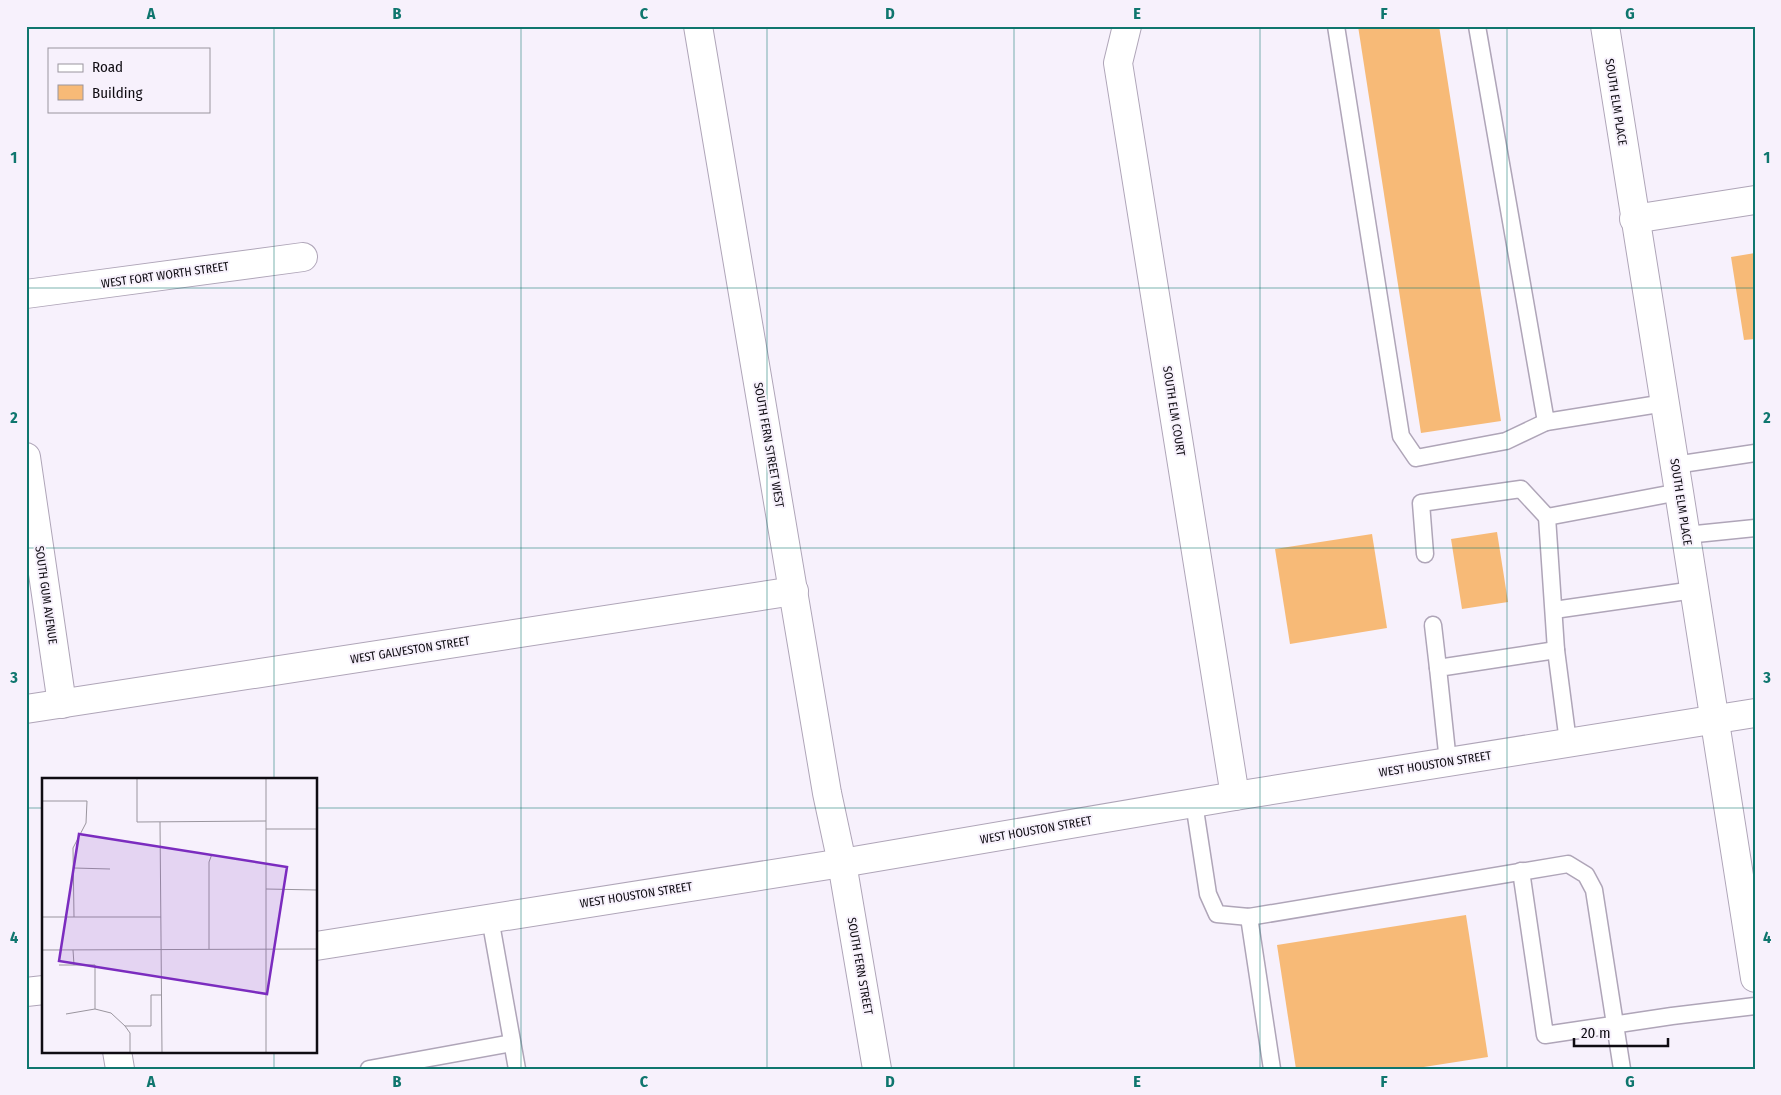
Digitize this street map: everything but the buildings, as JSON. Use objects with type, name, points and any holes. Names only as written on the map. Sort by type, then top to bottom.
[{"type":"street","name":"SOUTH FERN STREET WEST","points":[[698,26],[827,793],[842,863]]},
{"type":"street","name":"SOUTH ELM COURT","points":[[1127,26],[1118,63],[1235,796]]},
{"type":"street","name":"SOUTH ELM PLACE","points":[[1605,26],[1634,219],[1680,492],[1755,978]]},
{"type":"street","points":[[1634,219],[1755,200]]},
{"type":"street","name":"WEST FORT WORTH STREET","points":[[26,294],[303,257]]},
{"type":"street","name":"SOUTH GUM AVENUE","points":[[26,457],[62,704]]},
{"type":"street","name":"WEST GALVESTON STREET","points":[[26,709],[794,591]]},
{"type":"street","name":"WEST HOUSTON STREET","points":[[318,946],[842,863],[1235,796],[1755,713]]},
{"type":"street","name":"SOUTH FERN STREET","points":[[842,863],[877,1069]]},
{"type":"street","points":[[26,992],[42,990]]},
{"type":"street","points":[[117,1052],[120,1069]]},
{"type":"lane","points":[[1336,26],[1401,436],[1416,458],[1506,441],[1546,422],[1665,403]]},
{"type":"lane","points":[[1477,26],[1546,422]]},
{"type":"lane","points":[[1675,465],[1755,453]]},
{"type":"lane","points":[[1425,554],[1422,503],[1521,489],[1547,517],[1556,650],[1568,742]]},
{"type":"lane","points":[[1547,517],[1680,492]]},
{"type":"lane","points":[[1686,535],[1755,528]]},
{"type":"lane","points":[[1554,610],[1694,590]]},
{"type":"lane","points":[[1434,625],[1448,762]]},
{"type":"lane","points":[[1438,668],[1556,650]]},
{"type":"lane","points":[[1194,803],[1208,894],[1217,914],[1248,917],[1568,864],[1586,875],[1594,890],[1622,1069]]},
{"type":"lane","points":[[1521,871],[1545,1035],[1755,1006]]},
{"type":"lane","points":[[1248,917],[1272,1069]]},
{"type":"lane","points":[[490,918],[517,1069]]},
{"type":"lane","points":[[369,1069],[512,1043]]}]
